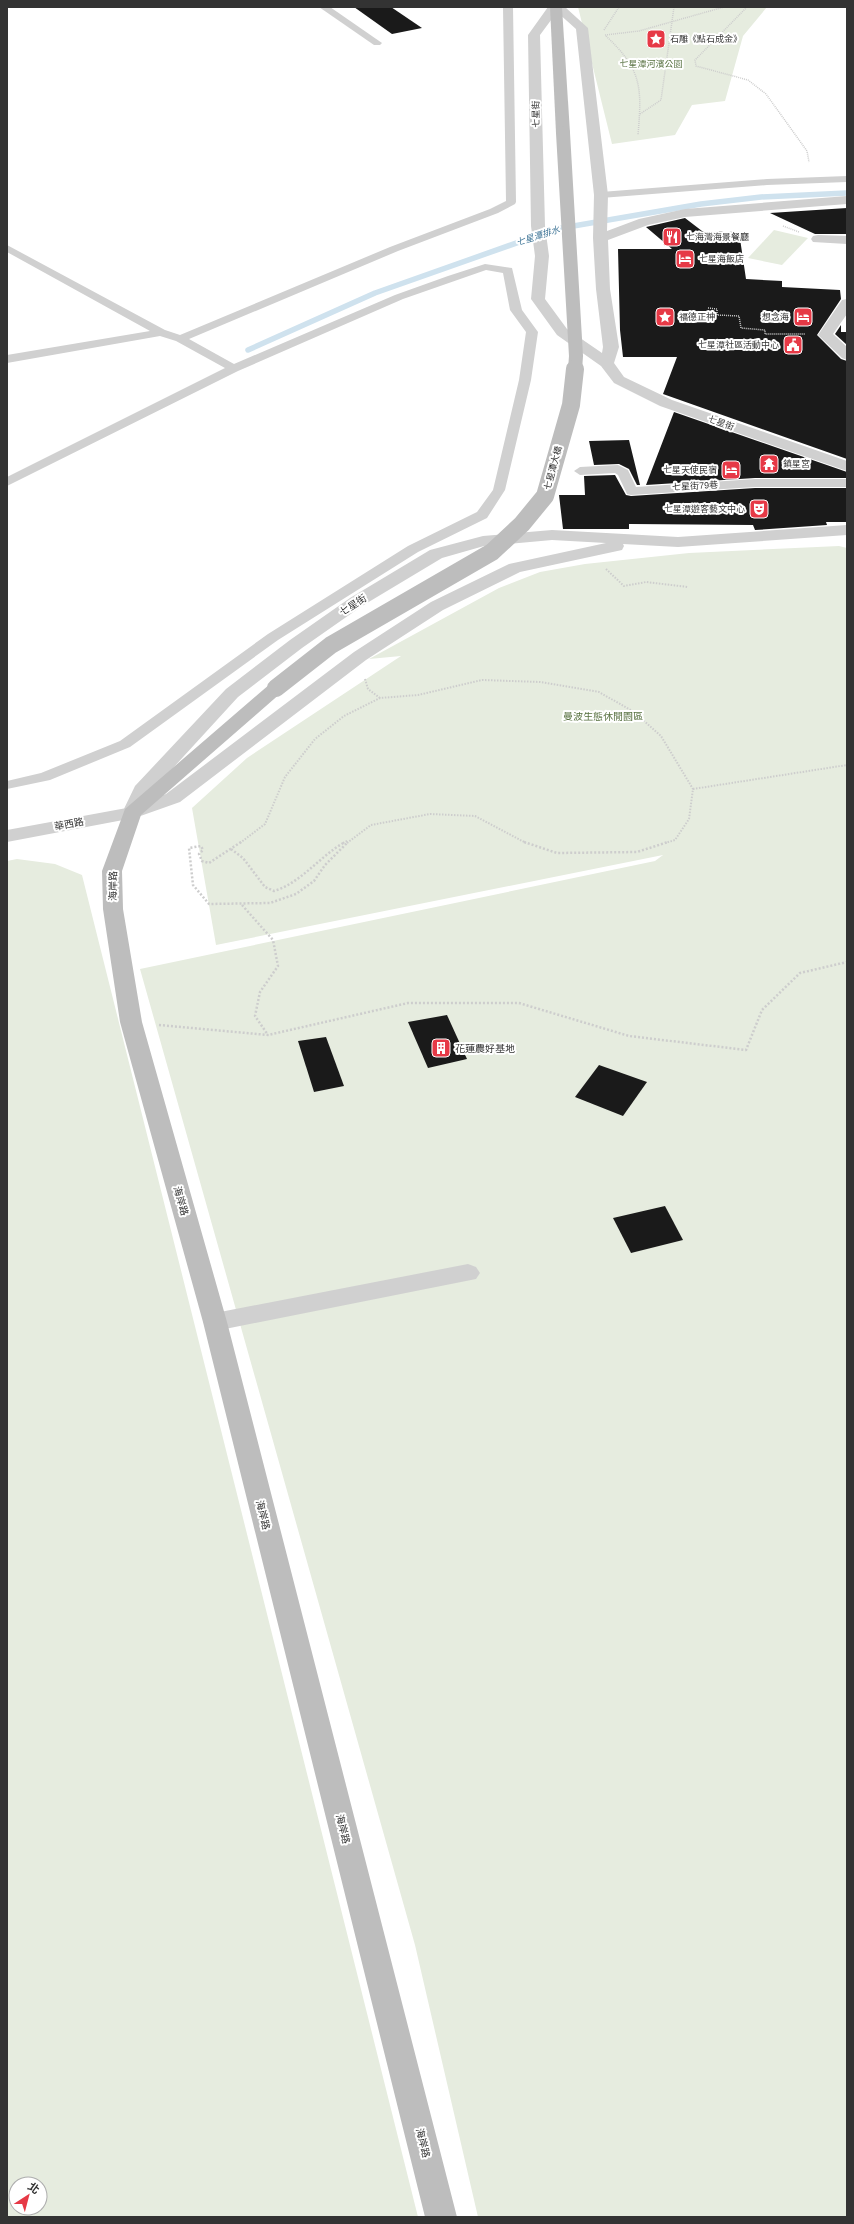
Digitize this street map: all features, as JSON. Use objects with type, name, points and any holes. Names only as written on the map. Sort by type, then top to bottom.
[{"type":"main road","name":"七星潭大橋","points":[[132,813],[276,688],[331,646],[492,552],[522,524],[546,496],[571,404],[576,356],[556,7]]},
{"type":"main road","name":"海岸路","points":[[132,813],[112,870],[113,909],[131,1022],[214,1322],[441,2217]]},
{"type":"street","points":[[556,7],[582,28],[600,202],[602,289],[611,347],[606,363]]},
{"type":"street","name":"七星街","points":[[556,7],[534,35],[538,226],[542,256],[538,299],[562,332],[606,363],[619,380],[666,403],[847,466]]},
{"type":"street","points":[[600,233],[685,213],[846,202]]},
{"type":"street","points":[[818,239],[847,240]]},
{"type":"street","points":[[847,303],[825,335],[847,355]]},
{"type":"street","name":"七星街","points":[[132,813],[142,790],[232,693],[296,644],[356,602],[436,554],[483,541],[552,535],[678,542],[847,530]]},
{"type":"street","name":"七星街","points":[[132,813],[172,798],[360,656],[403,627],[455,596],[515,568],[644,540]]},
{"type":"street","name":"華西路","points":[[7,836],[132,813]]},
{"type":"street","points":[[214,1322],[468,1273]]},
{"type":"lane","points":[[324,7],[377,43]]},
{"type":"lane","points":[[180,339],[394,249],[494,212],[512,202],[508,7]]},
{"type":"lane","points":[[600,202],[767,182],[847,179]]},
{"type":"lane","points":[[7,248],[161,332],[180,339],[234,368]]},
{"type":"lane","points":[[7,482],[234,368],[399,297],[485,267],[508,270],[516,310],[532,332],[525,380],[499,490],[482,515],[413,549],[273,637],[125,744],[45,777],[7,785]]},
{"type":"lane","points":[[7,359],[161,332]]},
{"type":"lane","name":"七星街79巷","points":[[580,471],[618,469],[624,473],[631,491],[755,483],[847,483]]},
{"type":"path","points":[[640,114],[661,100],[674,7]]},
{"type":"path","points":[[602,35],[605,36],[639,32],[672,20],[724,7]]},
{"type":"path","points":[[747,7],[695,60],[696,66],[748,80],[766,94],[807,151],[813,180]]},
{"type":"path","points":[[605,36],[630,60],[641,89],[638,134]]},
{"type":"path","points":[[708,308],[717,309],[718,315],[739,316],[741,328],[765,330],[765,334],[825,335]]},
{"type":"path","points":[[604,565],[608,571],[624,586],[646,582],[688,587]]},
{"type":"path","points":[[231,849],[243,858],[264,887],[274,891],[287,887],[331,850],[351,839],[371,825],[430,814],[475,816],[531,846],[557,853],[637,852],[675,840],[689,819],[693,789],[661,736],[634,712],[599,692],[540,682],[482,680],[418,695],[380,698],[344,716],[315,739],[285,776],[264,824],[231,849],[209,863],[202,861],[198,854],[203,850],[201,846],[189,848],[193,885],[208,904],[242,905],[270,903],[296,894],[314,881],[325,865],[351,839]]},
{"type":"path","points":[[693,789],[847,765]]},
{"type":"path","points":[[242,905],[273,940],[278,966],[260,992],[255,1016],[268,1035]]},
{"type":"path","points":[[131,1022],[268,1035],[408,1003],[519,1003],[629,1036],[746,1050],[762,1010],[800,973],[847,962]]},
{"type":"green space","name":"七星潭河濱公園","points":[[578,7],[767,7],[743,36],[725,101],[692,105],[675,135],[612,144]]},
{"type":"green space","points":[[774,230],[808,238],[782,265],[748,258]]},
{"type":"green space","name":"曼波生態休閒園區","points":[[839,546],[847,548],[847,2217],[478,2217],[415,1945],[140,969],[655,861],[663,855],[216,945],[192,808],[247,758],[401,656],[369,659],[499,588],[540,572],[585,564],[689,553]]},
{"type":"green space","points":[[17,859],[55,864],[82,875],[418,2217],[7,2217],[7,861]]},
{"type":"building","points":[[354,7],[391,7],[422,28],[392,34]]},
{"type":"building","points":[[847,208],[847,234],[815,234],[770,213]]},
{"type":"building","points":[[685,218],[702,231],[739,232],[746,279],[782,281],[782,287],[840,290],[841,299],[817,335],[841,359],[847,361],[847,459],[663,394],[677,357],[623,357],[620,330],[618,249],[672,249],[646,227]]},
{"type":"building","points":[[841,325],[841,332],[847,332],[847,345],[835,334]]},
{"type":"building","points":[[674,412],[847,472],[847,478],[755,478],[646,485]]},
{"type":"building","points":[[629,440],[640,485],[637,485],[629,469],[619,464],[594,465],[589,441]]},
{"type":"building","points":[[615,475],[626,495],[631,496],[755,488],[847,488],[847,522],[826,522],[827,525],[755,530],[753,525],[631,524],[629,524],[629,529],[563,529],[559,495],[585,495],[584,476]]},
{"type":"building","points":[[447,1015],[467,1059],[428,1068],[408,1022]]},
{"type":"building","points":[[326,1037],[344,1086],[314,1092],[298,1041]]},
{"type":"building","points":[[599,1065],[647,1082],[623,1116],[575,1097]]},
{"type":"building","points":[[665,1206],[683,1240],[631,1253],[613,1218]]},
{"type":"waterway","name":"七星潭排水","points":[[248,350],[375,293],[556,229],[701,204],[761,197],[847,193]]},
{"type":"place","name":"石雕《點石成金》","points":[[656,39]]},
{"type":"place","name":"七海灣海景餐廳","points":[[672,237]]},
{"type":"place","name":"七星海飯店","points":[[685,259]]},
{"type":"place","name":"福德正神","points":[[665,317]]},
{"type":"place","name":"想念海","points":[[803,317]]},
{"type":"place","name":"七星潭社區活動中心","points":[[793,345]]},
{"type":"place","name":"鎮星宮","points":[[769,464]]},
{"type":"place","name":"七星天使民宿","points":[[731,470]]},
{"type":"place","name":"七星潭遊客藝文中心","points":[[759,509]]},
{"type":"place","name":"花蓮農好基地","points":[[441,1048]]}]
